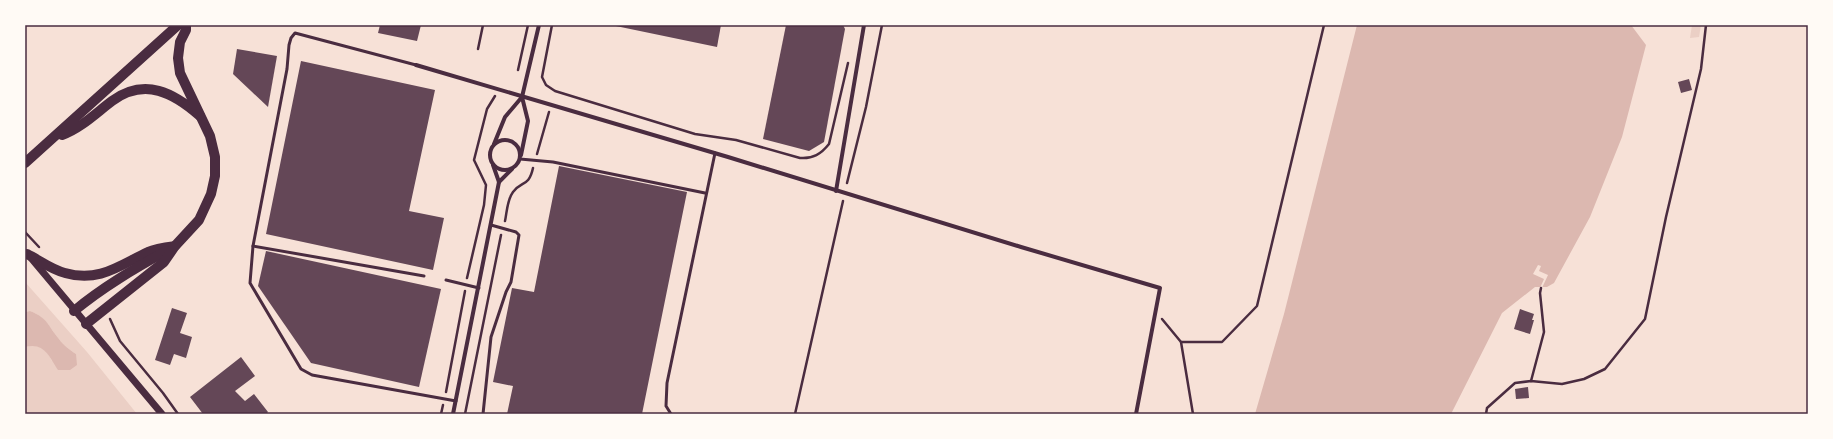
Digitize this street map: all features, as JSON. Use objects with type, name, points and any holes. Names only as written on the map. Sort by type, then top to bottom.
[{"type":"main road","points":[[25,163],[56,137],[178,25]]},
{"type":"main road","points":[[86,324],[164,262],[175,246],[203,214],[211,194],[215,176],[215,157],[210,136],[180,73],[180,42],[186,30],[186,25]]},
{"type":"main road","points":[[56,137],[72,131],[118,97],[128,92],[144,89],[158,90],[173,95],[186,103],[203,119]]},
{"type":"main road","points":[[26,252],[63,273],[87,276],[100,274],[123,266],[149,251],[175,246]]},
{"type":"main road","points":[[74,311],[92,296],[142,264],[175,246]]},
{"type":"street","points":[[500,182],[490,156],[492,147],[505,117],[522,97],[539,25]]},
{"type":"street","points":[[836,191],[864,25]]},
{"type":"street","points":[[416,65],[550,106],[715,153],[836,191],[1160,288],[1136,414]]},
{"type":"street","points":[[453,414],[500,182],[514,168],[520,157],[528,121],[522,97]]},
{"type":"street","points":[[492,147],[502,140],[509,140],[518,148],[520,157]]},
{"type":"street","points":[[493,165],[503,170],[514,168]]},
{"type":"street","points":[[26,252],[162,414]]},
{"type":"lane","points":[[416,65],[295,33],[291,38],[286,76],[253,246],[250,283],[301,369],[312,375],[456,401]]},
{"type":"lane","points":[[671,414],[666,406],[667,383],[705,193],[715,153]]},
{"type":"lane","points":[[520,157],[705,193]]},
{"type":"lane","points":[[483,414],[486,398],[491,337],[506,292],[511,282],[519,235],[516,232],[491,225]]},
{"type":"lane","points":[[253,246],[424,276]]},
{"type":"lane","points":[[446,280],[479,288]]},
{"type":"path","points":[[478,49],[483,25]]},
{"type":"path","points":[[552,25],[542,77],[546,85],[555,91],[695,134],[736,140],[800,158],[810,159],[823,152],[830,144],[849,58]]},
{"type":"path","points":[[795,414],[866,107],[882,25]]},
{"type":"path","points":[[1181,342],[1222,342],[1257,306],[1324,25]]},
{"type":"path","points":[[1486,414],[1487,408],[1515,383],[1531,381],[1562,384],[1584,379],[1605,369],[1645,319],[1666,217],[1701,69],[1706,25]]},
{"type":"path","points":[[441,414],[466,285],[484,205],[486,185],[474,160],[487,109],[499,90]]},
{"type":"path","points":[[465,414],[510,196],[514,190],[525,184],[528,180],[555,91]]},
{"type":"path","points":[[1531,381],[1544,332],[1540,293],[1541,288]]},
{"type":"path","points":[[103,312],[109,318],[120,341],[163,393],[178,414]]},
{"type":"path","points":[[1156,312],[1181,342],[1193,414]]},
{"type":"shaded area","points":[[1357,25],[1631,25],[1646,45],[1622,137],[1590,217],[1554,283],[1547,287],[1535,287],[1502,313],[1451,414],[1255,414],[1284,314]]},
{"type":"shaded area","points":[[1692,25],[1701,25],[1699,37],[1690,38]]},
{"type":"shaded area","points":[[25,282],[87,352],[137,414],[25,414],[25,347],[34,346],[42,348],[52,361],[76,354],[62,343],[40,316],[30,311],[25,312]]},
{"type":"shaded area","points":[[30,311],[41,316],[62,343],[76,354],[77,365],[70,370],[58,370],[49,355],[41,348],[32,346],[25,347],[25,312]]},
{"type":"pier","points":[[1538,265],[1541,266],[1539,271],[1548,275],[1542,288],[1540,288],[1544,279],[1533,274]]},
{"type":"building","points":[[380,25],[421,25],[417,41],[378,33]]},
{"type":"building","points":[[611,25],[721,25],[717,47]]},
{"type":"building","points":[[786,25],[843,25],[845,29],[824,142],[809,151],[763,139]]},
{"type":"building","points":[[237,49],[277,56],[268,107],[233,74]]},
{"type":"building","points":[[301,61],[435,90],[409,211],[444,218],[433,270],[266,234]]},
{"type":"building","points":[[1689,79],[1692,90],[1681,93],[1678,82]]},
{"type":"building","points":[[559,166],[687,192],[642,414],[507,414],[513,386],[493,382],[512,288],[534,292]]},
{"type":"building","points":[[266,251],[441,289],[419,387],[311,363],[258,286]]},
{"type":"building","points":[[172,308],[187,313],[180,333],[192,337],[186,358],[174,354],[170,365],[155,360]]},
{"type":"building","points":[[1520,309],[1534,314],[1530,334],[1514,329]]},
{"type":"building","points":[[241,357],[255,376],[235,391],[245,401],[254,394],[268,412],[266,414],[203,414],[190,397]]},
{"type":"building","points":[[1528,387],[1529,398],[1516,399],[1515,389]]}]
